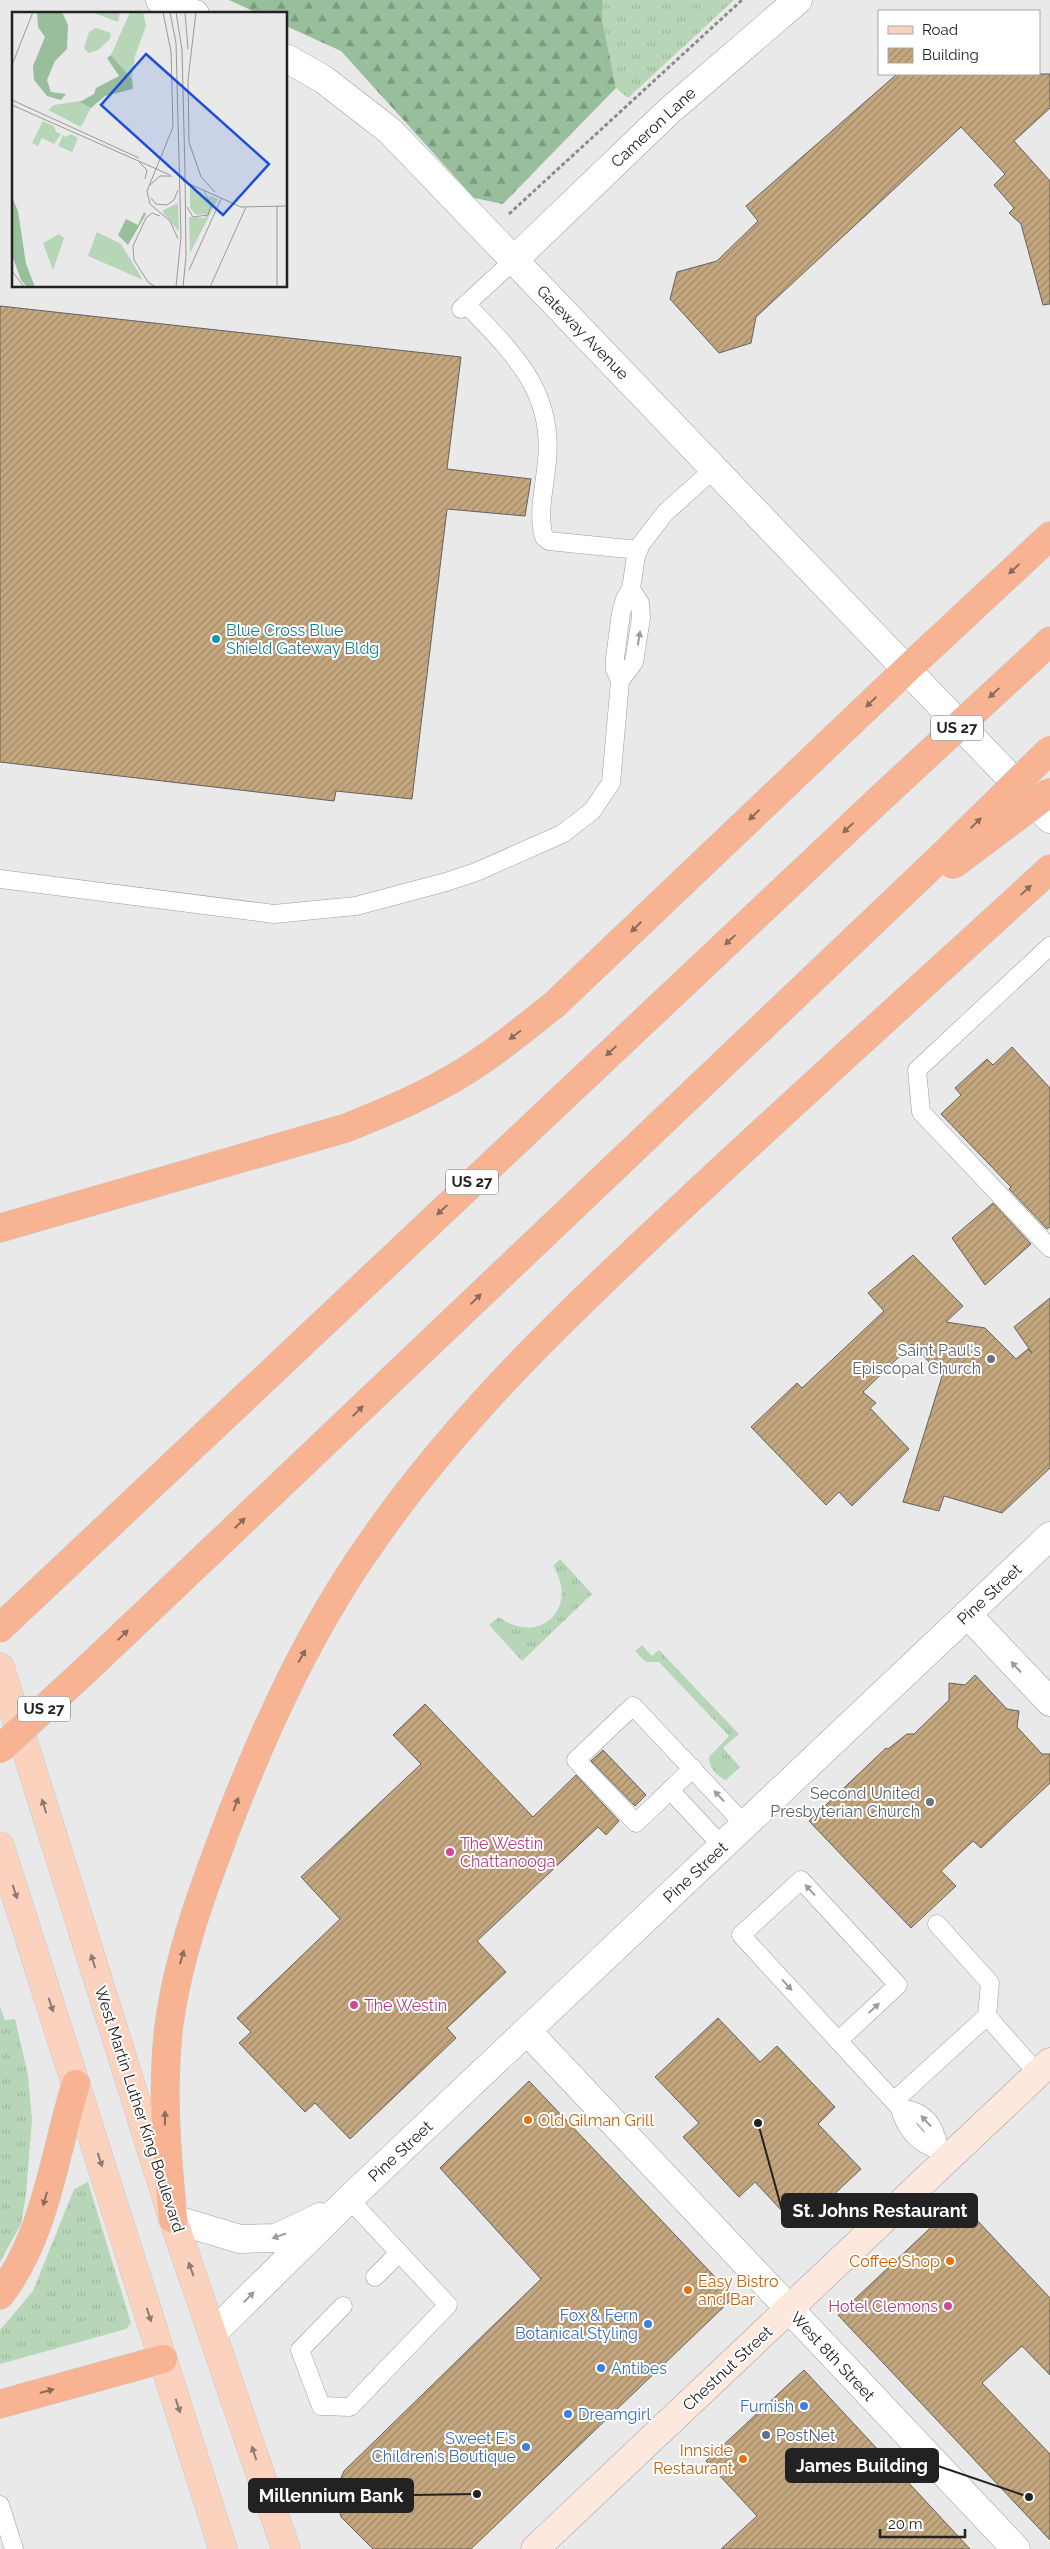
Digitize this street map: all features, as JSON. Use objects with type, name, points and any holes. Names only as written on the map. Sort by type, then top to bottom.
[{"type":"highway","points":[[0,1228],[346,1128],[397,1108],[443,1085],[491,1053],[554,1005],[907,668],[1050,536]]},
{"type":"highway","name":"US 27","points":[[0,1628],[61,1568],[1050,641]]},
{"type":"highway","name":"US 27","points":[[0,1750],[884,910],[946,861],[1050,750]]},
{"type":"highway","points":[[946,861],[1050,792]]},
{"type":"highway","points":[[173,2219],[164,2129],[165,2073],[169,2025],[178,1972],[198,1901],[248,1773],[295,1668],[348,1578],[417,1480],[486,1400],[543,1341],[634,1251],[1050,869]]},
{"type":"highway","points":[[0,1615],[61,1568]]},
{"type":"highway","points":[[0,2296],[28,2251],[44,2202],[76,2084]]},
{"type":"highway","points":[[0,2404],[163,2359]]},
{"type":"main road","name":"West Martin Luther King Boulevard","points":[[0,1667],[173,2219],[214,2332],[286,2549]]},
{"type":"main road","points":[[0,1846],[223,2549]]},
{"type":"street","points":[[160,0],[190,12]]},
{"type":"street","name":"Cameron Lane","points":[[514,260],[669,111],[798,0]]},
{"type":"street","name":"Gateway Avenue","points":[[288,59],[323,79],[390,131],[1050,819]]},
{"type":"street","name":"Pine Street","points":[[214,2332],[344,2204],[1050,1536]]},
{"type":"street","points":[[966,1614],[1050,1702]]},
{"type":"street","name":"West 8th Street","points":[[527,2031],[1016,2549]]},
{"type":"street","name":"Chestnut Street","points":[[535,2549],[789,2309],[943,2154],[1044,2068]]},
{"type":"street","name":"Pine Street","points":[[173,2219],[240,2239],[276,2238],[344,2204]]},
{"type":"lane","points":[[514,260],[464,306],[507,346],[525,370],[540,396],[546,419],[548,452],[542,515],[544,538],[549,541],[638,550]]},
{"type":"lane","points":[[0,879],[274,914],[356,906],[446,882],[476,872],[562,834],[592,811],[612,783],[620,681],[615,669],[615,658],[621,613],[625,599],[631,590],[638,550],[646,535],[665,513],[714,468]]},
{"type":"lane","points":[[1050,946],[917,1070],[921,1112],[1050,1248]]},
{"type":"lane","points":[[693,1768],[636,1823],[576,1760],[633,1706],[693,1768],[745,1825]]},
{"type":"lane","points":[[670,1790],[722,1846]]},
{"type":"lane","points":[[838,2041],[898,1985],[801,1880],[741,1935],[838,2041],[897,2104],[916,2110],[925,2119],[936,2132],[943,2154]]},
{"type":"lane","points":[[897,2104],[987,2016],[990,1983],[937,1924]]},
{"type":"lane","points":[[987,2016],[1044,2068]]},
{"type":"lane","points":[[343,2306],[300,2350],[321,2406],[350,2407],[448,2305],[400,2253],[344,2204]]},
{"type":"lane","points":[[375,2277],[400,2253]]},
{"type":"lane","points":[[0,2505],[14,2549]]},
{"type":"path","points":[[488,234],[742,0]]},
{"type":"green space","points":[[229,0],[602,0],[602,19],[616,88],[503,204],[474,198],[341,51],[288,27],[288,12],[255,12]]},
{"type":"green space","points":[[602,0],[734,0],[628,98],[616,88],[602,19]]},
{"type":"green space","points":[[560,1559],[592,1594],[522,1661],[489,1625],[499,1617],[514,1625],[528,1628],[541,1625],[551,1618],[558,1609],[562,1596],[560,1581],[553,1566]]},
{"type":"green space","points":[[642,1645],[652,1656],[659,1650],[739,1734],[723,1748],[740,1767],[726,1780],[714,1771],[709,1757],[729,1736],[659,1662],[646,1662],[635,1651]]},
{"type":"green space","points":[[0,2006],[5,2020],[15,2019],[28,2075],[32,2120],[26,2194],[21,2224],[0,2262]]},
{"type":"green space","points":[[88,2182],[131,2323],[126,2329],[0,2364],[0,2330],[33,2291],[74,2189]]},
{"type":"building","points":[[1050,74],[1050,108],[1014,141],[1050,181],[1050,304],[1043,305],[1021,224],[1009,213],[1014,208],[994,185],[1005,174],[961,127],[756,317],[751,343],[719,353],[670,299],[677,272],[717,261],[758,221],[746,206],[896,75]]},
{"type":"building","name":"Blue Cross Blue Shield Gateway Bldg","points":[[0,306],[461,357],[447,469],[531,479],[525,516],[447,509],[412,799],[336,791],[334,801],[0,762]]},
{"type":"building","points":[[1012,1047],[1050,1088],[1050,1227],[1047,1229],[1009,1189],[1011,1187],[941,1114],[961,1095],[955,1088],[987,1059],[993,1065]]},
{"type":"building","points":[[993,1203],[1031,1244],[985,1285],[952,1238]]},
{"type":"building","name":"Saint Paul's Episcopal Church","points":[[913,1255],[963,1306],[946,1322],[985,1328],[1016,1359],[1028,1349],[1032,1353],[1014,1327],[1050,1298],[1050,1468],[1002,1513],[944,1496],[939,1511],[903,1502],[944,1370],[934,1367],[912,1344],[863,1392],[876,1403],[870,1408],[909,1449],[852,1506],[839,1492],[826,1505],[751,1427],[797,1383],[802,1388],[884,1311],[868,1293]]},
{"type":"building","name":"Second United Presbyterian Church","points":[[975,1675],[1007,1709],[1019,1711],[1017,1727],[1042,1754],[1050,1754],[1050,1783],[981,1848],[973,1841],[941,1871],[956,1886],[911,1928],[809,1821],[886,1748],[888,1749],[907,1734],[914,1734],[949,1700],[949,1683],[965,1685]]},
{"type":"building","points":[[425,1704],[533,1817],[576,1775],[619,1821],[606,1835],[598,1827],[477,1941],[506,1972],[447,2028],[456,2038],[350,2139],[315,2103],[305,2112],[239,2043],[251,2032],[237,2018],[340,1919],[301,1877],[421,1764],[393,1735]]},
{"type":"building","points":[[603,1750],[646,1795],[635,1806],[591,1761]]},
{"type":"building","points":[[718,2018],[760,2062],[777,2046],[835,2107],[818,2124],[861,2169],[798,2228],[755,2182],[739,2197],[683,2137],[699,2123],[655,2077]]},
{"type":"building","points":[[529,2081],[734,2297],[471,2549],[373,2549],[341,2517],[335,2492],[344,2471],[541,2279],[440,2168]]},
{"type":"building","name":"Hotel Clemons","points":[[959,2201],[1050,2298],[1050,2375],[1022,2346],[982,2383],[1050,2454],[1050,2540],[838,2315]]},
{"type":"building","points":[[804,2370],[970,2549],[721,2549],[757,2516],[706,2461]]},
{"type":"place","name":"Blue Cross Blue Shield Gateway Bldg","points":[[216,639]]},
{"type":"place","name":"Saint Paul's Episcopal Church","points":[[991,1359]]},
{"type":"place","name":"Second United Presbyterian Church","points":[[930,1802]]},
{"type":"place","name":"The Westin Chattanooga","points":[[450,1852]]},
{"type":"place","name":"The Westin","points":[[354,2005]]},
{"type":"place","name":"Old Gilman Grill","points":[[528,2120]]},
{"type":"place","name":"St. Johns Restaurant","points":[[758,2123]]},
{"type":"place","name":"Coffee Shop","points":[[950,2261]]},
{"type":"place","name":"Easy Bistro and Bar","points":[[688,2290]]},
{"type":"place","name":"Hotel Clemons","points":[[948,2306]]},
{"type":"place","name":"Fox & Fern Botanical Styling","points":[[648,2324]]},
{"type":"place","name":"Antibes","points":[[601,2368]]},
{"type":"place","name":"Furnish","points":[[804,2406]]},
{"type":"place","name":"Dreamgirl","points":[[568,2414]]},
{"type":"place","name":"PostNet","points":[[766,2435]]},
{"type":"place","name":"Sweet E's Children's Boutique","points":[[526,2447]]},
{"type":"place","name":"Innside Restaurant","points":[[743,2459]]},
{"type":"place","name":"Millennium Bank","points":[[477,2494]]},
{"type":"place","name":"James Building","points":[[1029,2497]]}]
